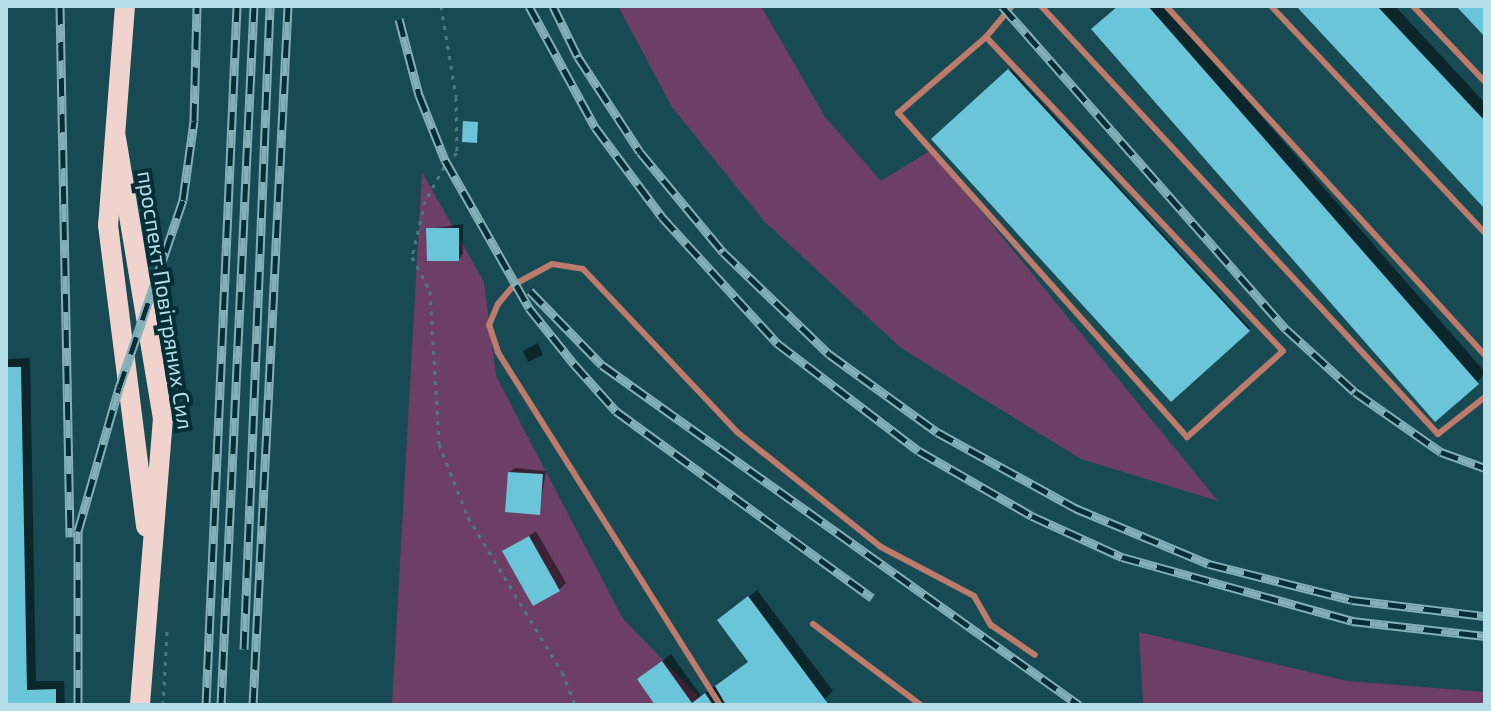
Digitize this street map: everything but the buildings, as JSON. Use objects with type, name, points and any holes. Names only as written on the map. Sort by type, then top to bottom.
[{"type":"main road","name":"проспект Повітряних Сил","points":[[125,6],[116,138],[163,418],[164,459],[149,565],[140,705]]},
{"type":"lane","points":[[986,37],[1283,351],[1187,437],[898,113],[986,37],[1012,6]]},
{"type":"lane","points":[[1041,6],[1438,434],[1485,397]]},
{"type":"lane","points":[[1166,6],[1485,355]]},
{"type":"lane","points":[[1271,6],[1485,233]]},
{"type":"lane","points":[[1413,6],[1485,82]]},
{"type":"lane","points":[[720,705],[498,352],[489,325],[498,304],[515,284],[552,264],[583,269],[737,432],[881,547],[974,596],[991,625],[1035,655]]},
{"type":"lane","points":[[813,624],[921,705]]},
{"type":"path","points":[[441,6],[456,97],[457,153],[449,158],[425,201],[412,257],[430,291],[439,444],[468,517],[562,672],[575,705]]},
{"type":"shaded area","points":[[618,6],[761,6],[825,117],[881,181],[931,150],[1218,501],[1081,459],[901,348],[764,221],[672,107]]},
{"type":"shaded area","points":[[422,172],[484,282],[496,376],[623,619],[707,705],[392,705]]},
{"type":"shaded area","points":[[1139,632],[1347,681],[1485,692],[1485,705],[1143,705]]},
{"type":"railway","points":[[60,6],[70,537]]},
{"type":"railway","points":[[78,705],[78,531],[119,388],[183,200],[194,121],[197,6]]},
{"type":"railway","points":[[206,705],[237,6]]},
{"type":"railway","points":[[221,705],[254,6]]},
{"type":"railway","points":[[244,649],[270,6]]},
{"type":"railway","points":[[253,705],[288,6]]},
{"type":"railway","points":[[529,6],[595,127],[662,217],[777,343],[919,451],[1032,516],[1122,557],[1352,621],[1485,636]]},
{"type":"railway","points":[[553,6],[578,57],[640,152],[723,252],[829,354],[937,432],[1075,508],[1209,564],[1352,600],[1485,616]]},
{"type":"railway","points":[[1002,6],[1286,329],[1355,392],[1441,452],[1485,468]]},
{"type":"railway","points":[[399,19],[419,95],[445,160],[529,308],[574,364],[616,411],[872,598]]},
{"type":"railway","points":[[530,291],[602,365],[1079,705]]}]
